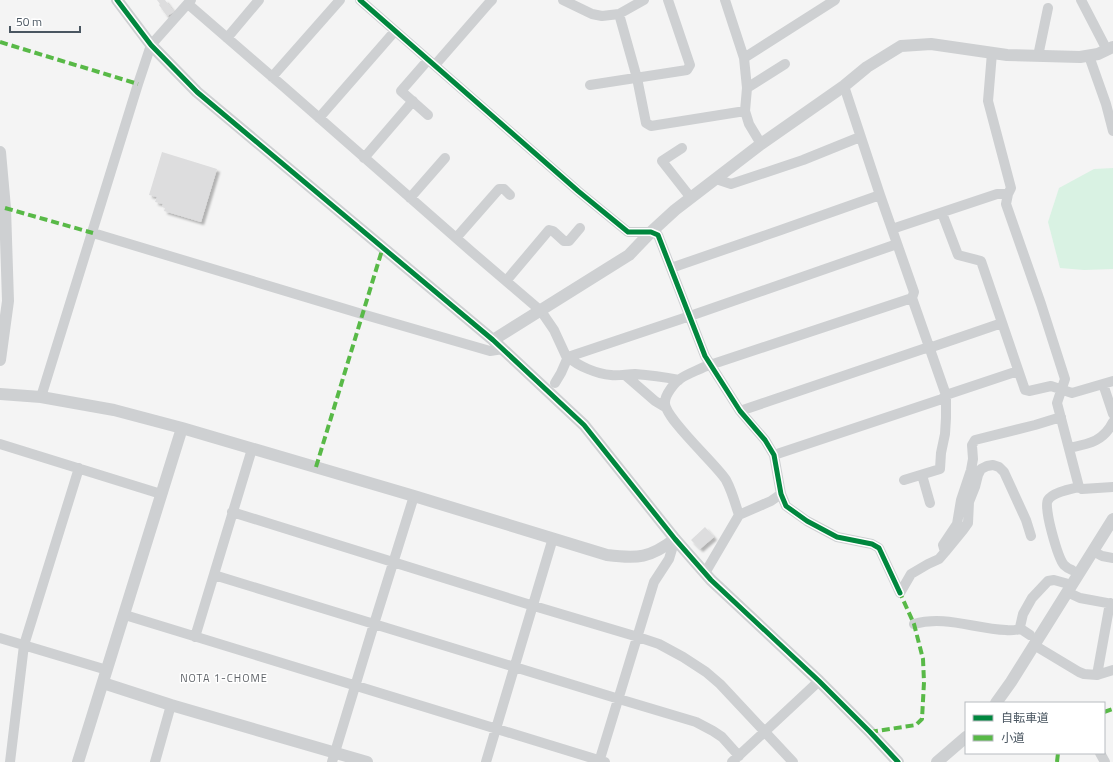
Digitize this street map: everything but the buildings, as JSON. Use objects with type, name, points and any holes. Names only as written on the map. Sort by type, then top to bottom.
[{"type":"street","points":[[117,0],[151,46],[197,92],[493,340],[584,425],[675,539],[711,580],[819,681],[898,762]]},
{"type":"street","points":[[227,38],[260,0]]},
{"type":"street","points":[[272,77],[340,0]]},
{"type":"street","points":[[360,0],[578,191],[628,232],[651,232],[658,235],[705,356],[740,411],[765,440],[774,455],[776,473],[781,494],[786,506],[807,521],[837,537],[872,544],[879,548],[900,593],[911,574],[939,559],[968,523],[969,502],[978,475],[981,469],[987,466],[993,465],[999,467],[1004,472],[1026,520],[1031,536]]},
{"type":"street","points":[[428,115],[401,91],[431,63],[492,0]]},
{"type":"street","points":[[563,0],[592,14],[602,16],[619,14],[644,0]]},
{"type":"street","points":[[590,85],[687,70],[690,65],[668,0]]},
{"type":"street","points":[[744,58],[835,0]]},
{"type":"street","points":[[493,340],[629,255],[675,210],[761,144],[844,86],[867,67],[901,46],[931,44],[1007,55],[1080,57],[1098,54],[1110,48],[1081,0]]},
{"type":"street","points":[[728,1],[744,58],[747,88],[745,111],[749,124],[761,144]]},
{"type":"street","points":[[41,397],[151,46],[190,2],[227,38],[541,311],[554,330],[566,356],[575,363],[610,375],[655,376],[679,380]]},
{"type":"street","points":[[1038,56],[1048,8]]},
{"type":"street","points":[[619,14],[637,78],[646,123],[651,126],[745,111]]},
{"type":"street","points":[[319,118],[395,31]]},
{"type":"street","points":[[992,53],[988,101],[1011,188],[1006,204],[1041,304],[1065,379],[1057,403],[1079,487]]},
{"type":"street","points":[[1089,56],[1106,104],[1113,131]]},
{"type":"street","points":[[747,88],[785,64]]},
{"type":"street","points":[[844,86],[860,137],[914,292],[912,298],[946,395],[945,434],[940,469],[904,480]]},
{"type":"street","points":[[364,158],[413,101]]},
{"type":"street","points":[[716,179],[731,184],[804,160],[860,137]]},
{"type":"street","points":[[682,148],[662,161],[691,198]]},
{"type":"street","points":[[0,152],[5,208],[8,301],[0,360]]},
{"type":"street","points":[[410,198],[445,158]]},
{"type":"street","points":[[456,238],[499,189],[504,189],[510,195]]},
{"type":"street","points":[[892,229],[997,194],[1008,194]]},
{"type":"street","points":[[671,268],[880,195]]},
{"type":"street","points":[[942,213],[958,255],[981,261],[1025,390],[1029,391],[1051,386],[1072,393],[1108,383],[1113,414]]},
{"type":"street","points":[[506,281],[549,230],[552,230],[564,241],[569,241],[580,228]]},
{"type":"street","points":[[93,233],[490,351],[503,349]]},
{"type":"street","points":[[555,383],[568,357],[897,244]]},
{"type":"street","points":[[665,407],[665,401],[669,392],[679,380],[704,367],[912,298]]},
{"type":"street","points":[[740,411],[1002,323]]},
{"type":"street","points":[[774,455],[1018,371]]},
{"type":"street","points":[[625,375],[665,407],[687,437],[715,466],[726,481],[739,515]]},
{"type":"street","points":[[0,394],[41,397],[114,410],[182,428],[414,496],[607,555],[626,558],[639,557],[666,546],[675,539]]},
{"type":"street","points":[[945,552],[943,545],[957,524],[961,500],[971,470],[973,459],[972,445],[975,440],[1061,417]]},
{"type":"street","points":[[1069,448],[1094,442],[1112,426]]},
{"type":"street","points":[[78,762],[182,428]]},
{"type":"street","points":[[0,444],[161,494]]},
{"type":"street","points":[[195,636],[252,449]]},
{"type":"street","points":[[10,762],[24,645],[79,468]]},
{"type":"street","points":[[922,475],[930,503]]},
{"type":"street","points":[[1072,570],[1063,564],[1047,509],[1047,501],[1051,497],[1065,490],[1079,487],[1113,486]]},
{"type":"street","points":[[705,573],[739,515],[771,501],[781,494]]},
{"type":"street","points":[[334,757],[414,496]]},
{"type":"street","points":[[232,512],[659,644],[706,672],[720,684],[793,762]]},
{"type":"street","points":[[997,702],[1010,682],[1028,636],[1069,588],[1113,519]]},
{"type":"street","points":[[486,762],[534,606],[553,538]]},
{"type":"street","points":[[125,615],[602,761],[654,582],[669,559],[675,539]]},
{"type":"street","points":[[1092,551],[1102,556],[1113,558]]},
{"type":"street","points":[[214,575],[696,722],[722,737],[736,759],[819,681]]},
{"type":"street","points":[[1097,675],[1111,604],[1080,598],[1069,588],[1054,580],[1048,581],[1032,598],[1023,614],[1020,627],[1028,636],[1078,672],[1097,675],[1113,670]]},
{"type":"street","points":[[914,624],[920,622],[940,621],[962,622],[994,629],[1007,630],[1028,636]]},
{"type":"street","points":[[0,638],[107,670]]},
{"type":"street","points":[[103,683],[334,757],[367,762]]},
{"type":"street","points":[[155,762],[172,705]]},
{"type":"street","points":[[936,762],[965,738]]},
{"type":"green space","points":[[1113,168],[1113,269],[1084,270],[1060,268],[1048,222],[1059,188],[1094,169]]},
{"type":"marked path","points":[[0,42],[138,84]]},
{"type":"marked path","points":[[5,208],[93,233]]},
{"type":"marked path","points":[[316,467],[383,247]]},
{"type":"marked path","points":[[870,732],[916,725],[922,719],[924,682],[923,659],[914,624],[900,593]]},
{"type":"marked path","points":[[1105,712],[1113,709]]},
{"type":"marked path","points":[[1057,762],[1058,754]]},
{"type":"cycle path","points":[[117,0],[151,45],[197,92],[493,340],[584,425],[675,539],[711,580],[819,681],[898,762]]},
{"type":"cycle path","points":[[360,0],[578,191],[628,232],[651,232],[658,235],[705,356],[740,411],[765,440],[774,455],[781,494],[786,506],[807,521],[837,537],[872,544],[879,548],[900,593]]},
{"type":"district","name":"NOTA 1-CHOME","points":[[224,678]]}]
